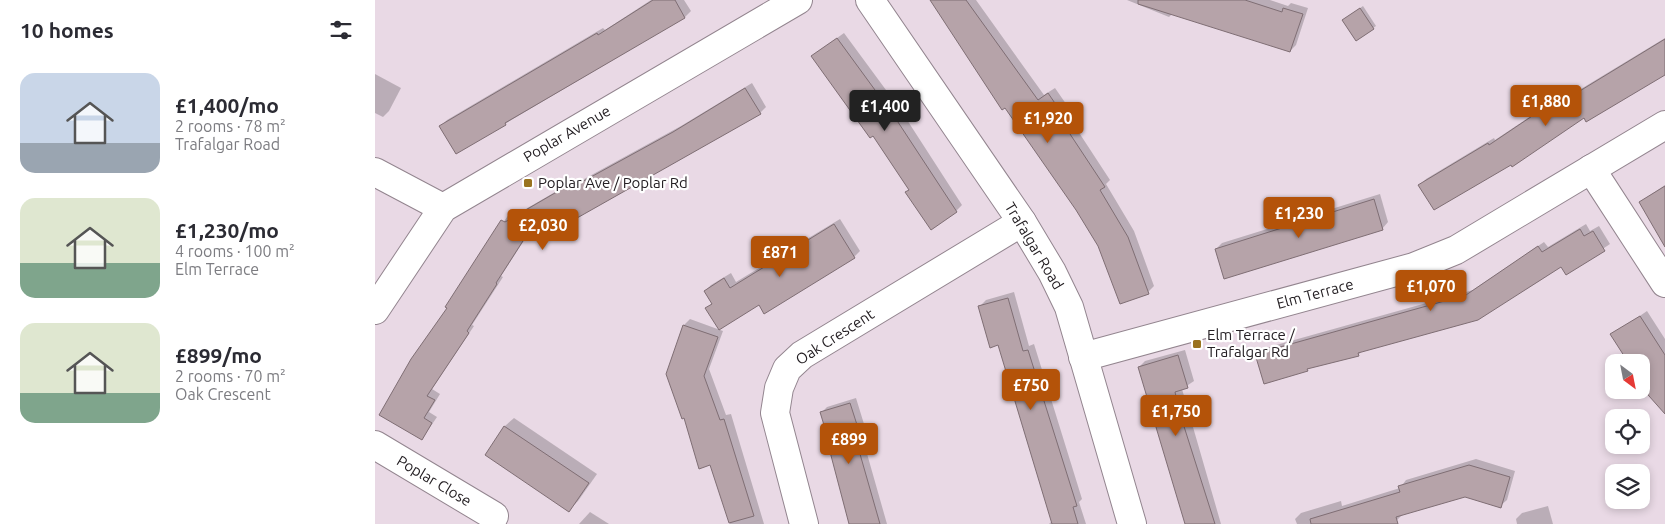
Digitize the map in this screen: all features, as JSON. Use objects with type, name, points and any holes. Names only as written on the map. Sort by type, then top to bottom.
[{"type":"street","name":"Poplar Avenue","points":[[375,310],[443,208],[798,0]]},
{"type":"street","name":"Trafalgar Road","points":[[870,0],[1022,222],[1052,272],[1069,307],[1132,524]]},
{"type":"street","name":"Elm Terrace","points":[[1083,357],[1414,267],[1456,250],[1665,125]]},
{"type":"street","points":[[1591,169],[1665,283]]},
{"type":"street","points":[[375,172],[443,208]]},
{"type":"street","name":"Oak Crescent","points":[[804,524],[775,413],[779,388],[787,369],[802,355],[1022,222]]},
{"type":"street","name":"Poplar Close","points":[[375,445],[494,516]]},
{"type":"building","points":[[653,0],[675,0],[685,18],[505,123],[506,125],[456,154],[439,126],[597,33],[598,35]]},
{"type":"building","points":[[930,0],[966,0],[1038,100],[1048,93],[1074,131],[1070,134],[1105,187],[1100,190],[1128,237],[1149,294],[1120,304],[1098,246],[1076,210],[1005,108],[1002,110]]},
{"type":"building","points":[[1138,0],[1245,0],[1282,12],[1283,8],[1303,14],[1290,52],[1138,4]]},
{"type":"building","points":[[1360,8],[1374,29],[1356,41],[1342,20]]},
{"type":"building","points":[[837,38],[894,116],[957,212],[931,230],[905,192],[909,190],[873,136],[870,138],[811,56]]},
{"type":"building","points":[[1665,39],[1665,75],[1586,122],[1584,118],[1512,167],[1511,165],[1434,210],[1418,185],[1488,143],[1489,145],[1562,96],[1565,100]]},
{"type":"building","points":[[745,88],[761,114],[547,235],[537,219],[467,331],[469,333],[427,396],[435,400],[424,418],[432,423],[422,440],[379,415],[411,359],[447,308],[445,307],[501,220],[505,222],[567,186],[569,189],[673,132]]},
{"type":"building","points":[[1665,186],[1665,247],[1639,202]]},
{"type":"building","points":[[1374,199],[1383,230],[1224,279],[1215,249]]},
{"type":"building","points":[[834,224],[855,258],[764,314],[759,305],[719,330],[705,308],[712,304],[704,291],[724,278],[730,288]]},
{"type":"building","points":[[1580,229],[1584,236],[1593,231],[1605,251],[1566,275],[1561,267],[1478,320],[1358,353],[1359,356],[1307,369],[1308,371],[1264,384],[1255,354],[1466,295],[1538,246],[1542,252]]},
{"type":"building","points":[[1008,298],[1023,351],[1028,350],[1077,506],[1073,507],[1078,524],[1052,524],[998,345],[990,348],[978,306]]},
{"type":"building","points":[[1640,316],[1665,355],[1665,414],[1650,397],[1650,354],[1623,354],[1610,334]]},
{"type":"building","points":[[683,325],[718,337],[704,376],[720,420],[724,419],[754,516],[729,523],[710,465],[699,469],[684,418],[682,419],[666,374]]},
{"type":"building","points":[[1178,355],[1188,388],[1175,392],[1181,417],[1215,524],[1185,524],[1138,367]]},
{"type":"building","points":[[850,403],[859,431],[854,433],[880,524],[849,524],[829,448],[831,448],[820,412]]},
{"type":"building","points":[[504,426],[589,483],[569,512],[485,455]]},
{"type":"building","points":[[1469,465],[1510,477],[1501,508],[1465,497],[1396,517],[1398,524],[1311,524],[1310,519],[1400,492],[1398,486]]},
{"type":"place","name":"Poplar Ave / Poplar Rd","points":[[528,183]]},
{"type":"place","name":"Elm Terrace / Trafalgar Rd","points":[[1197,344]]}]
